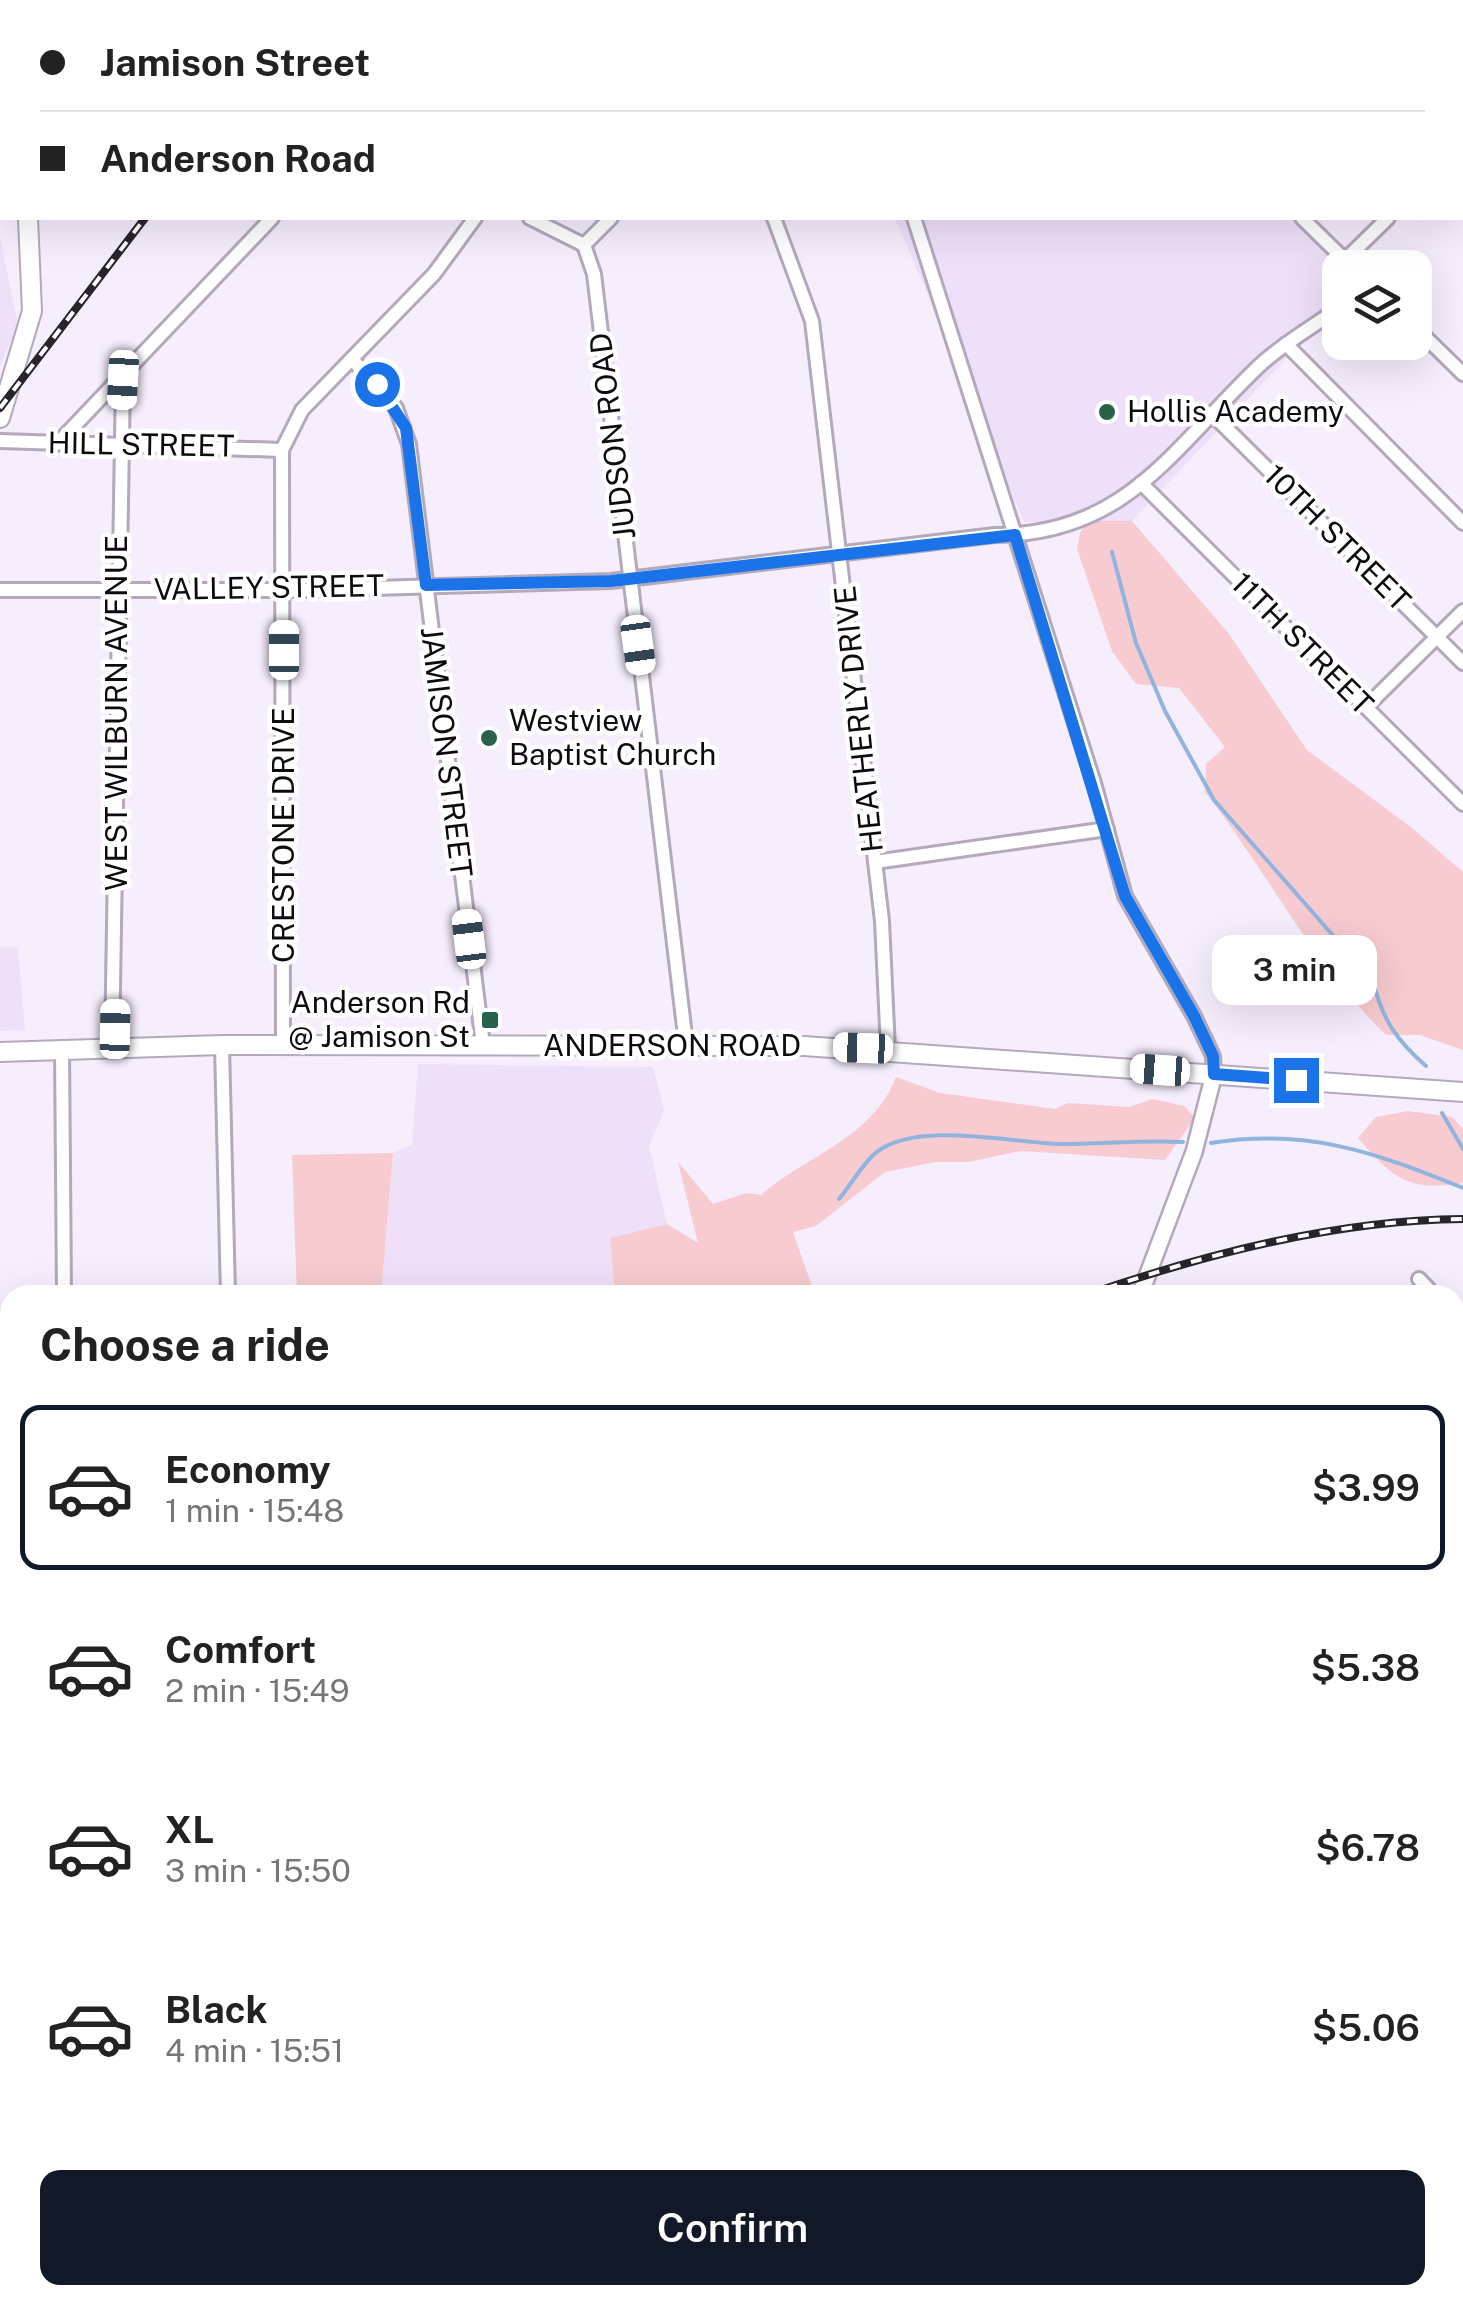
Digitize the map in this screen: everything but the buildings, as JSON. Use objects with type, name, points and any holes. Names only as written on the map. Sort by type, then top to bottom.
[{"type":"main road","points":[[0,418],[32,311],[28,220]]},
{"type":"main road","name":"ANDERSON ROAD","points":[[0,1052],[222,1045],[686,1044],[888,1049],[1463,1092]]},
{"type":"street","points":[[58,444],[123,380],[270,220]]},
{"type":"street","name":"CRESTONE DRIVE","points":[[282,1045],[282,450],[302,410],[434,274],[474,220]]},
{"type":"street","points":[[534,220],[584,246],[610,220]]},
{"type":"street","name":"HEATHERLY DRIVE","points":[[775,220],[812,321],[875,862],[888,1049]]},
{"type":"street","points":[[915,220],[1130,908],[1213,1056],[1214,1074],[1194,1152],[1144,1285]]},
{"type":"street","points":[[1304,220],[1335,250]]},
{"type":"street","points":[[1361,250],[1386,220]]},
{"type":"street","name":"JUDSON ROAD","points":[[584,246],[594,274],[686,1044]]},
{"type":"street","name":"VALLEY STREET","points":[[0,590],[284,590],[630,579],[1037,534],[1093,516],[1123,501],[1286,344],[1322,319]]},
{"type":"street","points":[[1432,343],[1463,374]]},
{"type":"street","points":[[1286,344],[1463,522]]},
{"type":"street","name":"JAMISON STREET","points":[[352,358],[391,400],[406,428],[482,1045]]},
{"type":"street","name":"WEST WILBURN AVENUE","points":[[112,1047],[123,380]]},
{"type":"street","name":"10TH STREET","points":[[1211,413],[1463,663]]},
{"type":"street","name":"HILL STREET","points":[[0,441],[282,450]]},
{"type":"street","name":"11TH STREET","points":[[1141,484],[1463,804]]},
{"type":"street","points":[[1366,708],[1463,610]]},
{"type":"street","points":[[875,862],[1107,829]]},
{"type":"street","points":[[222,1045],[228,1285]]},
{"type":"street","points":[[62,1048],[64,1285]]},
{"type":"street","points":[[1419,1279],[1425,1285]]},
{"type":"shaded area","name":"Hollis Academy","points":[[896,220],[1299,220],[1327,250],[1322,250],[1322,321],[1132,521],[1024,522]]},
{"type":"shaded area","points":[[0,238],[18,325],[0,366]]},
{"type":"shaded area","points":[[1089,521],[1132,521],[1229,634],[1307,750],[1412,828],[1463,872],[1463,1050],[1420,1035],[1386,1035],[1313,948],[1205,792],[1206,764],[1225,747],[1179,688],[1136,684],[1112,651],[1077,549],[1080,533]]},
{"type":"shaded area","points":[[0,946],[18,947],[25,1030],[0,1031]]},
{"type":"shaded area","points":[[418,1064],[653,1067],[664,1111],[649,1146],[667,1224],[610,1239],[614,1285],[382,1285],[393,1153],[412,1145]]},
{"type":"shaded area","points":[[896,1077],[940,1093],[1055,1109],[1068,1103],[1129,1107],[1153,1099],[1184,1106],[1195,1118],[1165,1160],[1021,1151],[885,1172],[816,1226],[793,1232],[812,1285],[614,1285],[610,1238],[667,1224],[698,1243],[678,1162],[713,1204],[746,1193],[761,1195],[855,1131],[885,1098]]},
{"type":"shaded area","points":[[1408,1111],[1452,1117],[1463,1129],[1463,1183],[1428,1185],[1403,1179],[1358,1138],[1376,1117]]},
{"type":"shaded area","points":[[393,1153],[382,1285],[297,1285],[292,1155]]},
{"type":"waterway","points":[[1112,552],[1136,643],[1165,711],[1214,800],[1373,981],[1392,1028],[1426,1066]]},
{"type":"waterway","points":[[1442,1113],[1463,1149]]},
{"type":"waterway","points":[[839,1199],[878,1151],[918,1137],[967,1136],[1060,1144],[1183,1142]]},
{"type":"waterway","points":[[1211,1143],[1279,1139],[1340,1146],[1463,1188]]},
{"type":"railway","points":[[0,408],[143,220]]},
{"type":"railway","points":[[1118,1285],[1272,1242],[1367,1226],[1463,1219]]},
{"type":"place","name":"Hollis Academy","points":[[1107,412]]},
{"type":"place","name":"Westview Baptist Church","points":[[489,738]]},
{"type":"place","name":"Anderson Rd @ Jamison St","points":[[490,1020]]},
{"type":"route","points":[[377,384],[406,428],[426,585],[611,581],[1015,535],[1094,783],[1125,896],[1194,1016],[1213,1056],[1214,1074],[1296,1080]]}]
